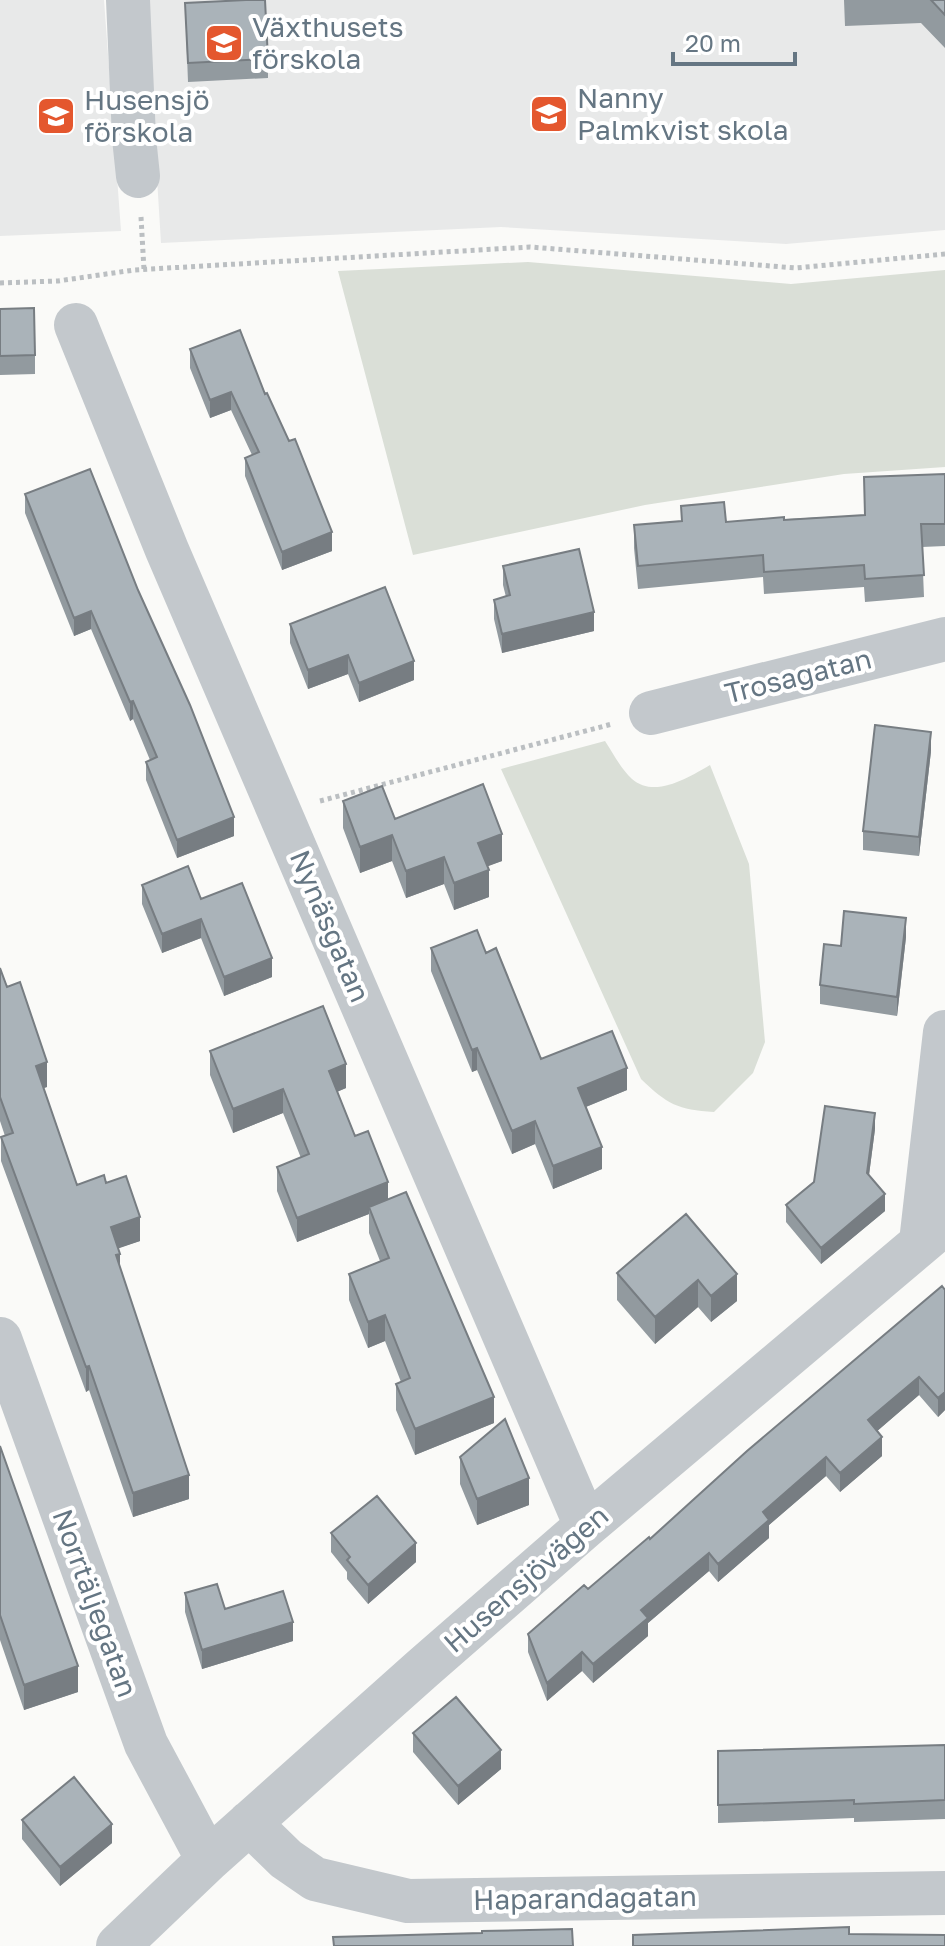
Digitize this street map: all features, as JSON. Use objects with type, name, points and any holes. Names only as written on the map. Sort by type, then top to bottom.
[{"type":"street","points":[[128,0],[138,176]]},
{"type":"street","name":"Nynäsgatan","points":[[76,325],[167,550],[586,1526]]},
{"type":"street","name":"Trosagatan","points":[[651,713],[945,639]]},
{"type":"street","points":[[933,1232],[945,1032]]},
{"type":"street","name":"Husensjövägen","points":[[118,1946],[249,1823],[586,1526],[933,1232]]},
{"type":"street","name":"Norrtäljegatan","points":[[0,1339],[146,1744],[208,1860]]},
{"type":"street","name":"Haparandagatan","points":[[249,1823],[286,1859],[315,1879],[408,1901],[945,1893]]},
{"type":"path","points":[[138,176],[144,270]]},
{"type":"path","points":[[0,283],[58,281],[144,270],[530,247],[796,268],[945,254]]},
{"type":"path","points":[[281,811],[651,713]]},
{"type":"shaded area","name":"Husensjö förskola","points":[[0,0],[104,0],[121,231],[0,236]]},
{"type":"shaded area","name":"Nanny Palmkvist skola","points":[[146,0],[945,0],[945,230],[786,244],[501,227],[161,243]]},
{"type":"shaded area","points":[[528,262],[791,284],[945,270],[945,467],[844,474],[645,505],[413,555],[338,271]]},
{"type":"shaded area","points":[[605,741],[621,766],[641,785],[661,787],[672,784],[710,765],[749,864],[765,1042],[753,1073],[714,1112],[691,1110],[674,1104],[641,1079],[501,769]]},
{"type":"building","points":[[265,0],[268,59],[188,63],[185,3]]},
{"type":"building","points":[[931,0],[945,0],[945,15]]},
{"type":"building","points":[[34,308],[35,355],[0,356],[0,309]]},
{"type":"building","points":[[240,330],[265,394],[289,441],[295,439],[332,532],[282,552],[245,458],[259,452],[231,392],[210,400],[190,349]]},
{"type":"building","points":[[90,469],[234,817],[177,840],[146,762],[157,757],[133,701],[130,702],[91,611],[74,618],[25,494]]},
{"type":"building","points":[[945,474],[945,524],[921,524],[924,575],[865,579],[864,565],[764,572],[763,555],[638,566],[634,525],[682,521],[681,506],[724,502],[726,522],[865,515],[864,477]]},
{"type":"building","points":[[579,549],[594,612],[502,634],[494,600],[510,595],[503,566]]},
{"type":"building","points":[[385,587],[414,661],[359,683],[348,655],[308,670],[290,624]]},
{"type":"building","points":[[875,725],[931,732],[919,837],[863,831]]},
{"type":"building","points":[[483,784],[502,834],[478,843],[489,870],[454,883],[444,857],[406,871],[392,835],[360,847],[343,801],[382,786],[395,819]]},
{"type":"building","points":[[188,866],[201,899],[242,883],[272,958],[224,977],[201,919],[162,934],[142,885]]},
{"type":"building","points":[[844,911],[906,918],[897,997],[820,985],[824,944],[841,946]]},
{"type":"building","points":[[477,930],[486,953],[496,948],[541,1059],[612,1031],[627,1068],[578,1088],[602,1147],[553,1166],[535,1121],[512,1131],[477,1048],[472,1050],[431,948]]},
{"type":"building","points":[[0,968],[7,987],[20,982],[47,1062],[36,1066],[77,1185],[104,1175],[106,1183],[126,1176],[140,1217],[111,1227],[120,1254],[116,1255],[189,1475],[133,1493],[89,1366],[86,1367],[1,1137],[13,1133],[0,1097]]},
{"type":"building","points":[[323,1006],[346,1064],[329,1071],[355,1136],[368,1131],[388,1182],[297,1218],[277,1167],[309,1154],[283,1089],[233,1109],[210,1051]]},
{"type":"building","points":[[825,1106],[875,1113],[867,1173],[885,1194],[821,1248],[786,1205],[814,1182]]},
{"type":"building","points":[[406,1192],[494,1397],[415,1429],[396,1384],[410,1378],[385,1315],[368,1322],[349,1274],[389,1258],[369,1207]]},
{"type":"building","points":[[686,1214],[737,1274],[711,1296],[698,1280],[655,1317],[617,1273]]},
{"type":"building","points":[[942,1286],[945,1290],[945,1392],[938,1398],[919,1377],[868,1420],[882,1437],[840,1473],[826,1457],[763,1512],[769,1520],[718,1564],[709,1553],[641,1610],[648,1618],[593,1664],[582,1652],[547,1683],[528,1634],[584,1585],[588,1589],[650,1539],[747,1451]]},
{"type":"building","points":[[505,1419],[529,1478],[477,1499],[460,1457]]},
{"type":"building","points":[[0,1446],[78,1666],[24,1685],[0,1615]]},
{"type":"building","points":[[377,1496],[416,1543],[368,1585],[347,1560],[350,1557],[331,1533]]},
{"type":"building","points":[[217,1584],[225,1609],[283,1591],[293,1622],[202,1650],[185,1593]]},
{"type":"building","points":[[456,1697],[501,1750],[458,1786],[413,1733]]},
{"type":"building","points":[[945,1745],[945,1800],[718,1805],[718,1751]]},
{"type":"building","points":[[74,1777],[112,1824],[60,1867],[22,1820]]},
{"type":"building","points":[[849,1927],[849,1934],[945,1935],[945,1946],[633,1946],[633,1935]]},
{"type":"building","points":[[572,1929],[573,1946],[334,1946],[333,1937],[482,1931]]},
{"type":"place","name":"Växthusets förskola","points":[[224,43]]},
{"type":"place","name":"Nanny Palmkvist skola","points":[[549,114]]},
{"type":"place","name":"Husensjö förskola","points":[[56,116]]}]
